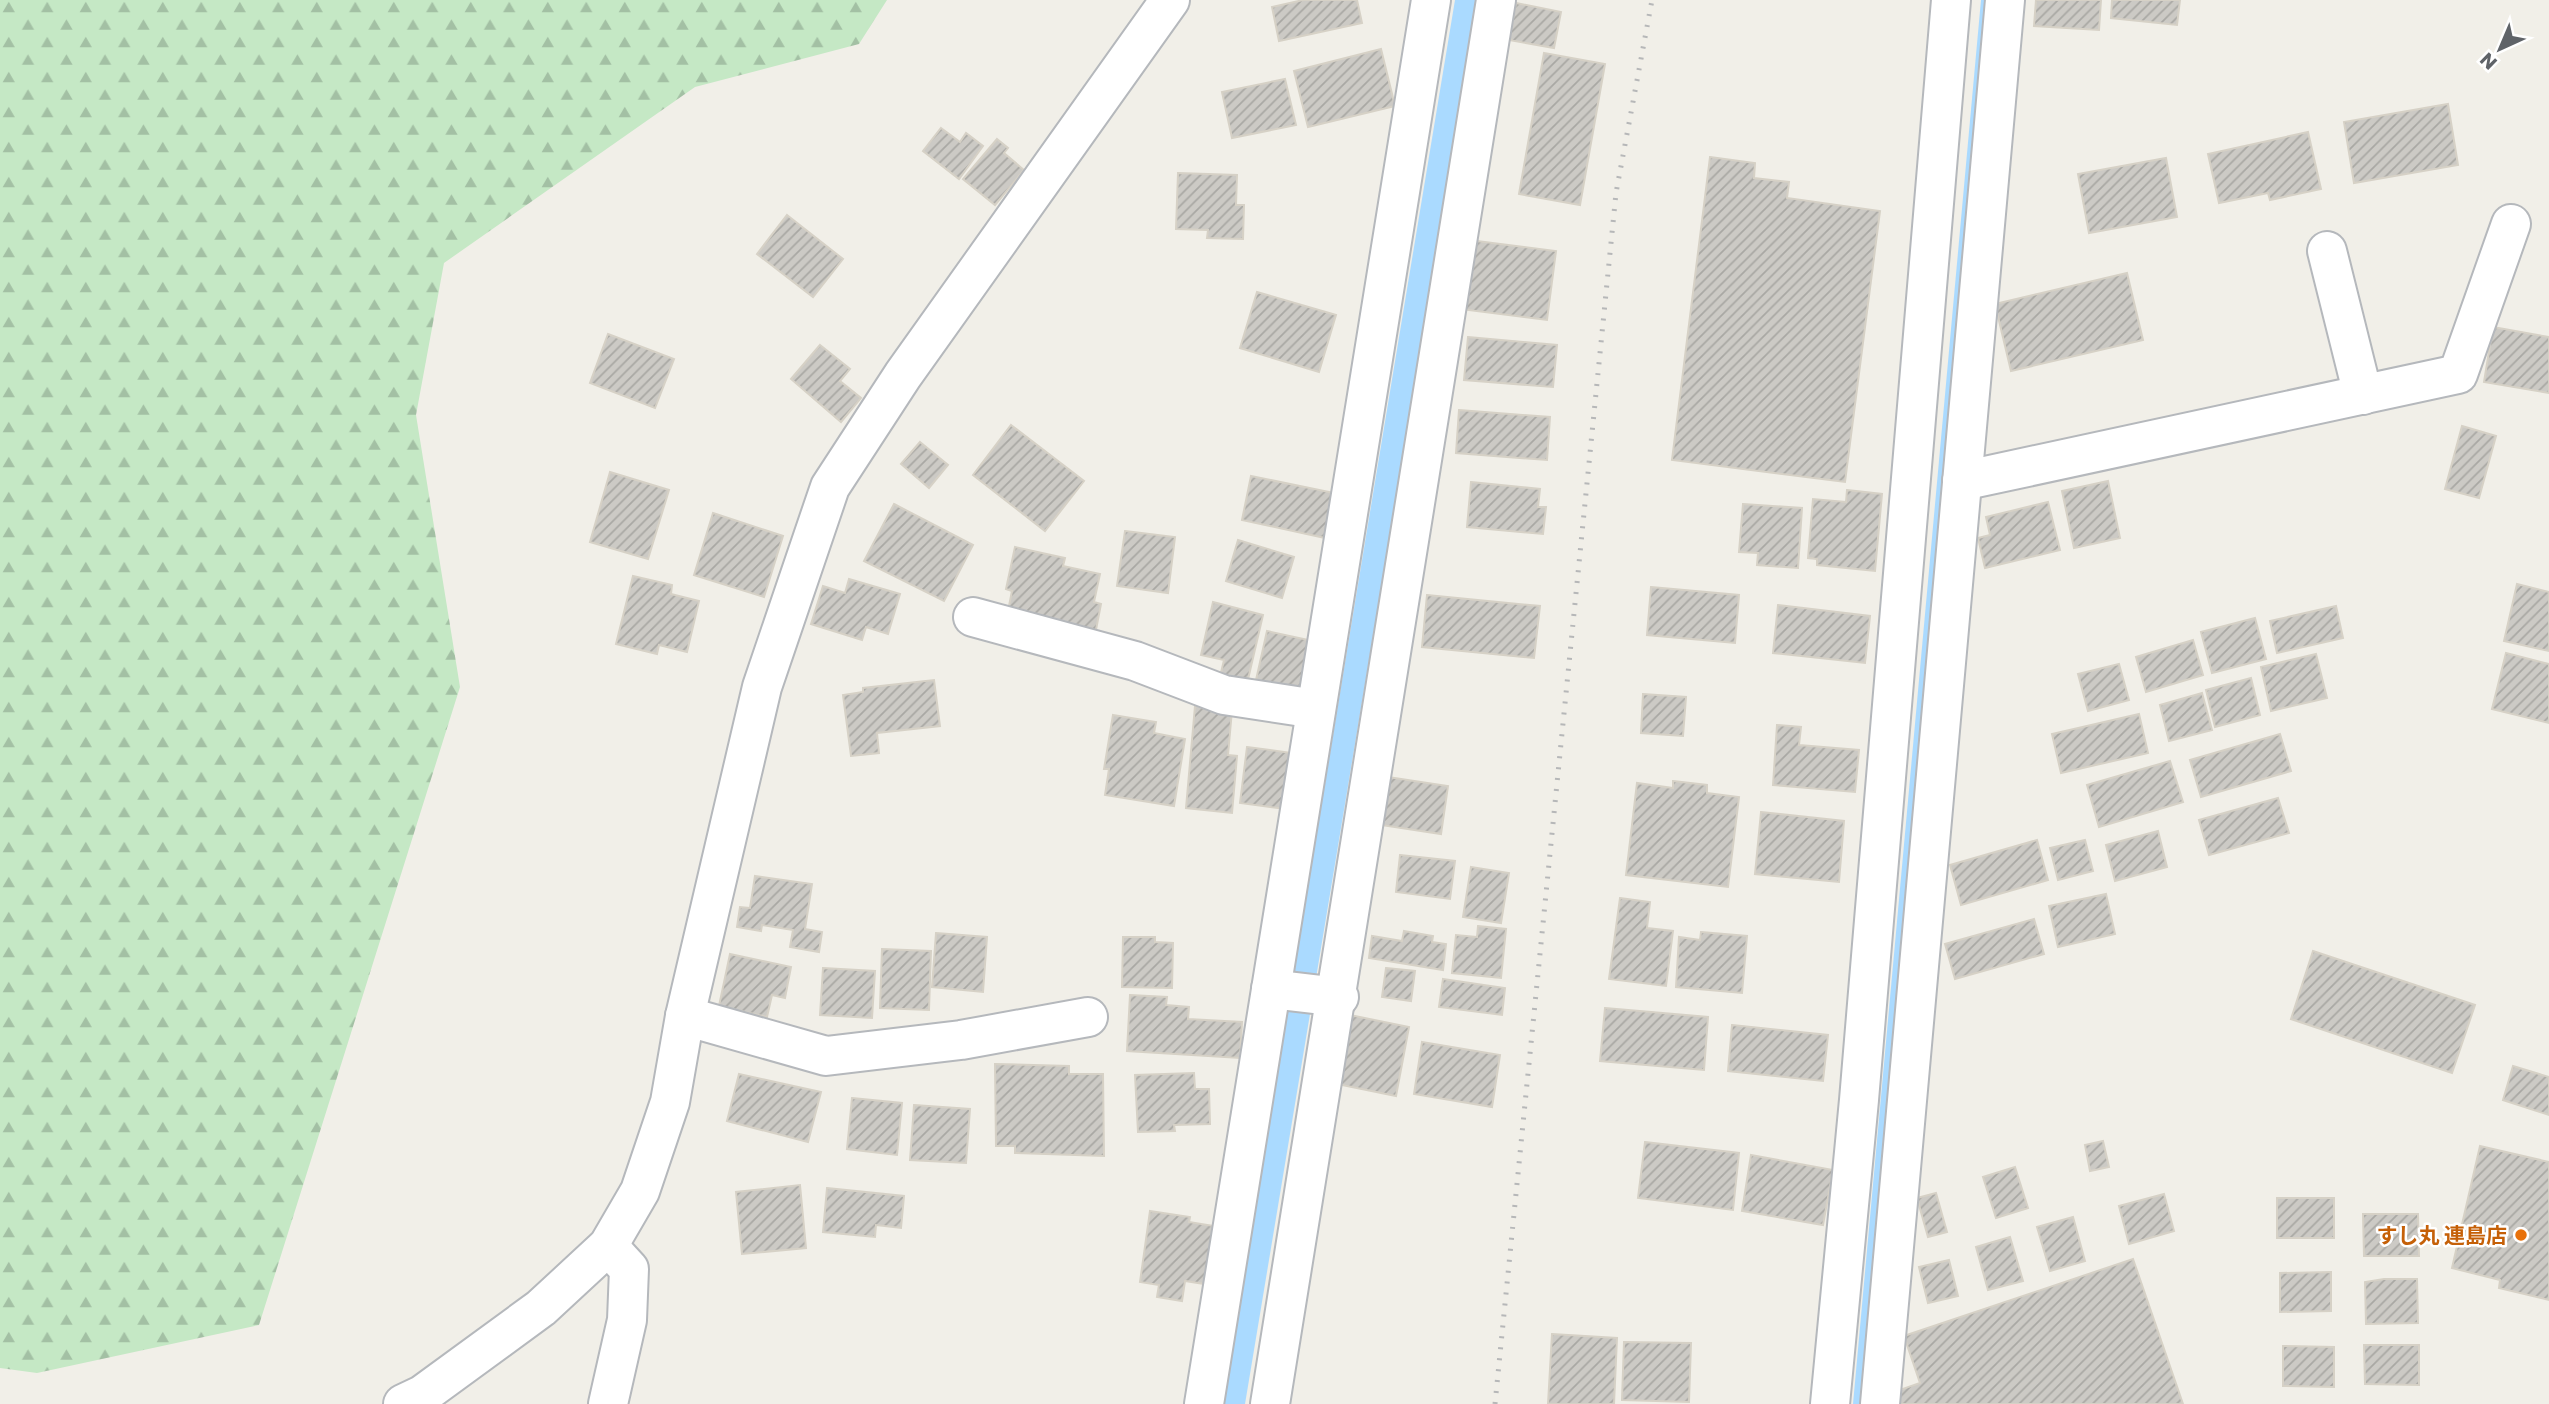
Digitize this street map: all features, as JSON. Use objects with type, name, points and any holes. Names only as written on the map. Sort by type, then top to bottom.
[{"type":"street","points":[[403,1404],[422,1395],[541,1308],[608,1246],[640,1191],[670,1102],[685,1016],[762,687],[830,487],[911,365],[1170,0]]},
{"type":"street","points":[[1204,1404],[1277,990],[1316,709],[1431,0]]},
{"type":"street","points":[[1270,1404],[1331,996],[1496,0]]},
{"type":"street","points":[[1830,1404],[1860,1087],[1951,0]]},
{"type":"street","points":[[1880,1404],[2005,0]]},
{"type":"street","points":[[1962,481],[2458,374],[2511,224]]},
{"type":"street","points":[[2327,251],[2363,395]]},
{"type":"street","points":[[973,617],[1135,661],[1224,695],[1316,709]]},
{"type":"street","points":[[1277,990],[1331,996]]},
{"type":"street","points":[[685,1016],[826,1056],[961,1040],[1088,1017]]},
{"type":"street","points":[[608,1246],[629,1269],[627,1320],[608,1404]]},
{"type":"green space","points":[[0,0],[887,0],[859,44],[695,87],[444,263],[416,415],[460,687],[259,1325],[37,1373],[0,1368]]},
{"type":"water","points":[[1455,0],[1479,0],[1245,1404],[1222,1404]]},
{"type":"water","points":[[1981,0],[1990,0],[1863,1404],[1853,1404]]},
{"type":"building","points":[[1303,0],[1357,0],[1362,23],[1279,41],[1272,7]]},
{"type":"building","points":[[2036,0],[2101,0],[2099,30],[2034,26]]},
{"type":"building","points":[[2112,0],[2180,0],[2177,25],[2111,18]]},
{"type":"building","points":[[1516,3],[1561,12],[1554,48],[1509,40]]},
{"type":"building","points":[[1381,49],[1395,106],[1308,127],[1294,71]]},
{"type":"building","points":[[1544,53],[1605,64],[1580,205],[1519,194]]},
{"type":"building","points":[[1285,79],[1296,125],[1232,138],[1222,92]]},
{"type":"building","points":[[2448,104],[2458,165],[2354,183],[2344,122]]},
{"type":"building","points":[[941,128],[960,142],[966,133],[983,146],[959,179],[923,151]]},
{"type":"building","points":[[2308,132],[2321,189],[2270,200],[2268,193],[2219,203],[2208,154]]},
{"type":"building","points":[[997,139],[1008,148],[1004,153],[1024,170],[995,205],[963,179]]},
{"type":"building","points":[[1710,157],[1755,163],[1754,178],[1789,182],[1787,198],[1880,211],[1845,482],[1672,460]]},
{"type":"building","points":[[2166,158],[2177,217],[2089,233],[2078,174]]},
{"type":"building","points":[[1178,173],[1237,175],[1236,205],[1244,205],[1243,239],[1207,238],[1208,230],[1176,229]]},
{"type":"building","points":[[787,215],[843,259],[813,297],[757,254]]},
{"type":"building","points":[[1469,240],[1556,251],[1547,320],[1460,309]]},
{"type":"building","points":[[2127,273],[2143,340],[2011,371],[1995,304]]},
{"type":"building","points":[[1257,292],[1336,315],[1319,372],[1240,348]]},
{"type":"building","points":[[2493,327],[2549,337],[2549,393],[2484,382]]},
{"type":"building","points":[[608,334],[674,359],[655,408],[590,383]]},
{"type":"building","points":[[1468,337],[1557,345],[1553,387],[1464,380]]},
{"type":"building","points":[[820,345],[850,369],[840,381],[861,398],[841,422],[791,379]]},
{"type":"building","points":[[1459,410],[1550,417],[1547,460],[1456,453]]},
{"type":"building","points":[[1011,425],[1084,481],[1045,531],[973,475]]},
{"type":"building","points":[[2462,426],[2496,436],[2479,498],[2445,489]]},
{"type":"building","points":[[920,442],[948,465],[929,488],[901,464]]},
{"type":"building","points":[[610,472],[669,490],[648,559],[590,542]]},
{"type":"building","points":[[1251,476],[1334,493],[1325,538],[1242,520]]},
{"type":"building","points":[[2108,481],[2120,538],[2074,548],[2062,491]]},
{"type":"building","points":[[1471,482],[1540,489],[1538,507],[1546,507],[1543,534],[1467,527]]},
{"type":"building","points":[[1847,490],[1882,494],[1875,571],[1817,565],[1817,559],[1808,558],[1813,499],[1846,502]]},
{"type":"building","points":[[2048,502],[2060,550],[1985,568],[1978,538],[1990,535],[1986,517]]},
{"type":"building","points":[[894,504],[973,545],[944,601],[864,561]]},
{"type":"building","points":[[1743,504],[1802,508],[1798,568],[1757,565],[1758,553],[1739,552]]},
{"type":"building","points":[[713,513],[783,536],[764,597],[694,575]]},
{"type":"building","points":[[1125,531],[1175,537],[1168,593],[1117,586]]},
{"type":"building","points":[[1238,540],[1294,557],[1282,598],[1226,581]]},
{"type":"building","points":[[1015,547],[1065,558],[1063,566],[1100,574],[1094,602],[1101,604],[1094,640],[1006,621],[1012,591],[1006,589]]},
{"type":"building","points":[[633,576],[672,585],[671,594],[699,601],[687,652],[659,645],[657,654],[616,644]]},
{"type":"building","points":[[849,579],[900,594],[888,634],[866,627],[862,640],[811,624],[823,586],[845,593]]},
{"type":"building","points":[[2517,584],[2549,592],[2549,651],[2504,641]]},
{"type":"building","points":[[1651,587],[1739,595],[1735,643],[1647,635]]},
{"type":"building","points":[[1427,595],[1540,606],[1534,658],[1422,647]]},
{"type":"building","points":[[1213,602],[1263,615],[1246,688],[1219,681],[1224,660],[1201,655]]},
{"type":"building","points":[[1778,605],[1870,616],[1865,663],[1773,653]]},
{"type":"building","points":[[2336,606],[2343,638],[2277,653],[2270,621]]},
{"type":"building","points":[[2255,618],[2266,659],[2212,673],[2201,632]]},
{"type":"building","points":[[1267,631],[1313,641],[1300,700],[1254,689]]},
{"type":"building","points":[[2193,640],[2203,675],[2146,692],[2136,657]]},
{"type":"building","points":[[2506,653],[2549,664],[2549,723],[2492,709]]},
{"type":"building","points":[[2316,654],[2327,698],[2271,711],[2261,667]]},
{"type":"building","points":[[2119,664],[2129,700],[2088,711],[2078,674]]},
{"type":"building","points":[[2251,678],[2260,715],[2215,727],[2206,690]]},
{"type":"building","points":[[934,680],[940,726],[877,733],[879,753],[851,756],[843,695],[863,692],[863,688]]},
{"type":"building","points":[[2202,693],[2212,730],[2169,741],[2160,705]]},
{"type":"building","points":[[1643,694],[1686,697],[1683,736],[1641,733]]},
{"type":"building","points":[[1195,706],[1232,710],[1228,755],[1237,756],[1232,813],[1186,808]]},
{"type":"building","points":[[2139,714],[2148,753],[2061,773],[2052,734]]},
{"type":"building","points":[[1113,715],[1156,722],[1154,733],[1185,739],[1174,806],[1105,795],[1109,769],[1104,769]]},
{"type":"building","points":[[1777,725],[1801,727],[1799,745],[1859,750],[1855,792],[1773,785]]},
{"type":"building","points":[[2280,734],[2291,771],[2201,797],[2190,760]]},
{"type":"building","points":[[1247,747],[1292,753],[1285,809],[1240,803]]},
{"type":"building","points":[[2170,761],[2183,802],[2099,827],[2087,785]]},
{"type":"building","points":[[1388,777],[1448,786],[1441,834],[1381,825]]},
{"type":"building","points":[[1673,781],[1707,785],[1707,793],[1739,797],[1728,887],[1626,875],[1637,783],[1673,788]]},
{"type":"building","points":[[2278,798],[2289,833],[2209,855],[2199,820]]},
{"type":"building","points":[[1761,812],[1844,821],[1839,882],[1755,874]]},
{"type":"building","points":[[2158,831],[2167,867],[2115,881],[2106,845]]},
{"type":"building","points":[[2037,840],[2048,880],[1961,905],[1950,865]]},
{"type":"building","points":[[2085,840],[2093,871],[2058,880],[2050,848]]},
{"type":"building","points":[[1400,855],[1455,861],[1450,899],[1396,892]]},
{"type":"building","points":[[1471,867],[1509,873],[1501,923],[1463,917]]},
{"type":"building","points":[[755,876],[812,884],[805,929],[822,932],[819,952],[790,947],[793,930],[762,925],[761,931],[737,927],[740,907],[750,908]]},
{"type":"building","points":[[2106,894],[2115,934],[2058,947],[2049,906]]},
{"type":"building","points":[[1620,898],[1650,902],[1647,928],[1673,931],[1666,986],[1609,979]]},
{"type":"building","points":[[2034,919],[2044,954],[1955,979],[1945,944]]},
{"type":"building","points":[[1478,926],[1506,929],[1501,978],[1452,973],[1456,935],[1477,937]]},
{"type":"building","points":[[1404,931],[1433,936],[1432,942],[1446,944],[1443,970],[1369,958],[1372,936],[1402,941]]},
{"type":"building","points":[[1701,932],[1747,936],[1742,993],[1676,987],[1679,937],[1700,940]]},
{"type":"building","points":[[936,933],[987,937],[983,992],[932,987]]},
{"type":"building","points":[[1123,937],[1155,937],[1155,942],[1173,943],[1172,988],[1122,987]]},
{"type":"building","points":[[882,949],[931,951],[929,1010],[880,1008]]},
{"type":"building","points":[[2313,951],[2475,1005],[2452,1073],[2291,1019]]},
{"type":"building","points":[[730,954],[791,967],[785,998],[772,995],[767,1017],[719,1006]]},
{"type":"building","points":[[823,968],[875,971],[872,1018],[820,1015]]},
{"type":"building","points":[[1386,968],[1415,971],[1411,1001],[1382,997]]},
{"type":"building","points":[[1443,979],[1505,988],[1502,1015],[1439,1007]]},
{"type":"building","points":[[1130,995],[1167,997],[1166,1005],[1189,1007],[1188,1019],[1242,1022],[1240,1058],[1127,1051]]},
{"type":"building","points":[[1605,1008],[1708,1017],[1704,1070],[1600,1061]]},
{"type":"building","points":[[1350,1015],[1409,1027],[1396,1096],[1337,1084]]},
{"type":"building","points":[[1732,1025],[1828,1035],[1823,1081],[1728,1071]]},
{"type":"building","points":[[1422,1042],[1500,1055],[1492,1107],[1414,1094]]},
{"type":"building","points":[[995,1064],[1069,1066],[1069,1074],[1103,1074],[1104,1156],[1015,1153],[1015,1146],[996,1146]]},
{"type":"building","points":[[2513,1066],[2549,1077],[2549,1115],[2503,1100]]},
{"type":"building","points":[[1194,1073],[1195,1089],[1209,1089],[1210,1124],[1174,1125],[1175,1131],[1138,1132],[1135,1075]]},
{"type":"building","points":[[739,1074],[821,1092],[808,1142],[727,1121]]},
{"type":"building","points":[[852,1098],[902,1103],[897,1155],[847,1149]]},
{"type":"building","points":[[914,1105],[970,1109],[966,1163],[910,1160]]},
{"type":"building","points":[[2103,1141],[2109,1167],[2090,1171],[2085,1145]]},
{"type":"building","points":[[1645,1142],[1739,1153],[1733,1210],[1638,1198]]},
{"type":"building","points":[[2480,1146],[2549,1162],[2549,1300],[2499,1288],[2500,1280],[2452,1268]]},
{"type":"building","points":[[1751,1155],[1833,1170],[1823,1225],[1742,1211]]},
{"type":"building","points":[[2015,1167],[2028,1208],[1996,1218],[1983,1177]]},
{"type":"building","points":[[800,1185],[806,1248],[742,1254],[736,1192]]},
{"type":"building","points":[[827,1188],[904,1196],[901,1228],[876,1225],[875,1237],[823,1232]]},
{"type":"building","points":[[1936,1193],[1947,1232],[1928,1237],[1917,1198]]},
{"type":"building","points":[[2164,1194],[2174,1231],[2129,1244],[2119,1206]]},
{"type":"building","points":[[2277,1198],[2334,1198],[2334,1238],[2277,1238]]},
{"type":"building","points":[[1150,1211],[1190,1217],[1189,1222],[1220,1227],[1211,1285],[1185,1281],[1182,1301],[1157,1297],[1159,1285],[1140,1282]]},
{"type":"building","points":[[2363,1214],[2418,1214],[2419,1256],[2364,1256]]},
{"type":"building","points":[[2073,1217],[2085,1261],[2050,1271],[2037,1227]]},
{"type":"building","points":[[2010,1237],[2023,1281],[1988,1290],[1976,1247]]},
{"type":"building","points":[[2133,1259],[2183,1404],[1895,1404],[1891,1393],[1920,1383],[1904,1336]]},
{"type":"building","points":[[1949,1260],[1958,1296],[1928,1303],[1919,1267]]},
{"type":"building","points":[[2331,1272],[2331,1311],[2280,1312],[2280,1273]]},
{"type":"building","points":[[2417,1279],[2418,1323],[2366,1324],[2365,1282]]},
{"type":"building","points":[[1552,1334],[1617,1338],[1614,1404],[1548,1404]]},
{"type":"building","points":[[1624,1342],[1691,1343],[1689,1402],[1622,1400]]},
{"type":"building","points":[[2364,1345],[2419,1345],[2419,1385],[2365,1384]]},
{"type":"building","points":[[2283,1346],[2334,1347],[2334,1387],[2283,1386]]},
{"type":"railway","points":[[1495,1404],[1616,193],[1652,0]]},
{"type":"place","name":"すし丸 連島店","points":[[2521,1235]]}]
